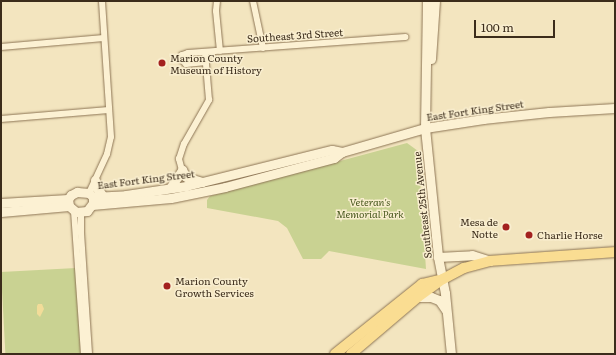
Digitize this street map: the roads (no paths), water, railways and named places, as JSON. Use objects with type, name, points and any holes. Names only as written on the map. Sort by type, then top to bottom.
[{"type":"main road","points":[[351,354],[418,297],[443,279],[464,268],[490,261],[615,252]]},
{"type":"main road","points":[[335,354],[422,284],[443,279]]},
{"type":"street","points":[[1,204],[73,207],[87,210],[95,180],[107,154],[111,137],[102,1]]},
{"type":"street","points":[[218,1],[216,11],[220,51]]},
{"type":"street","points":[[253,1],[263,48]]},
{"type":"street","name":"Southeast 25th Avenue","points":[[427,1],[425,128],[438,257],[443,279],[451,354]]},
{"type":"street","name":"Southeast 25th Avenue","points":[[425,128],[435,1]]},
{"type":"street","name":"Southeast 3rd Street","points":[[206,62],[186,64],[182,60],[182,55],[188,53],[404,37]]},
{"type":"street","points":[[1,47],[104,38]]},
{"type":"street","points":[[187,190],[179,159],[184,144],[208,100],[205,52]]},
{"type":"street","name":"East Fort King Street","points":[[91,198],[156,200],[187,190],[334,158],[342,152],[425,128],[491,118],[549,112],[615,108]]},
{"type":"street","points":[[1,119],[110,110]]},
{"type":"street","name":"East Fort King Street","points":[[91,198],[170,188],[187,190],[204,182],[332,150],[342,152]]},
{"type":"street","points":[[182,170],[186,177],[204,182]]},
{"type":"street","points":[[170,188],[182,170]]},
{"type":"street","points":[[95,180],[98,192],[103,196]]},
{"type":"street","points":[[84,354],[71,195],[77,192],[91,198]]},
{"type":"street","points":[[1,212],[73,207]]},
{"type":"street","points":[[73,207],[81,233],[89,354]]},
{"type":"street","points":[[438,257],[472,255],[490,261]]},
{"type":"street","points":[[418,297],[431,297],[439,300],[447,312]]},
{"type":"place","name":"Marion County Museum of History","points":[[162,63]]},
{"type":"place","name":"Mesa de Notte","points":[[506,227]]},
{"type":"place","name":"Charlie Horse","points":[[529,235]]},
{"type":"place","name":"Marion County Growth Services","points":[[167,286]]},
{"type":"park label","name":"Veteran's Memorial Park","points":[[370,206]]}]
